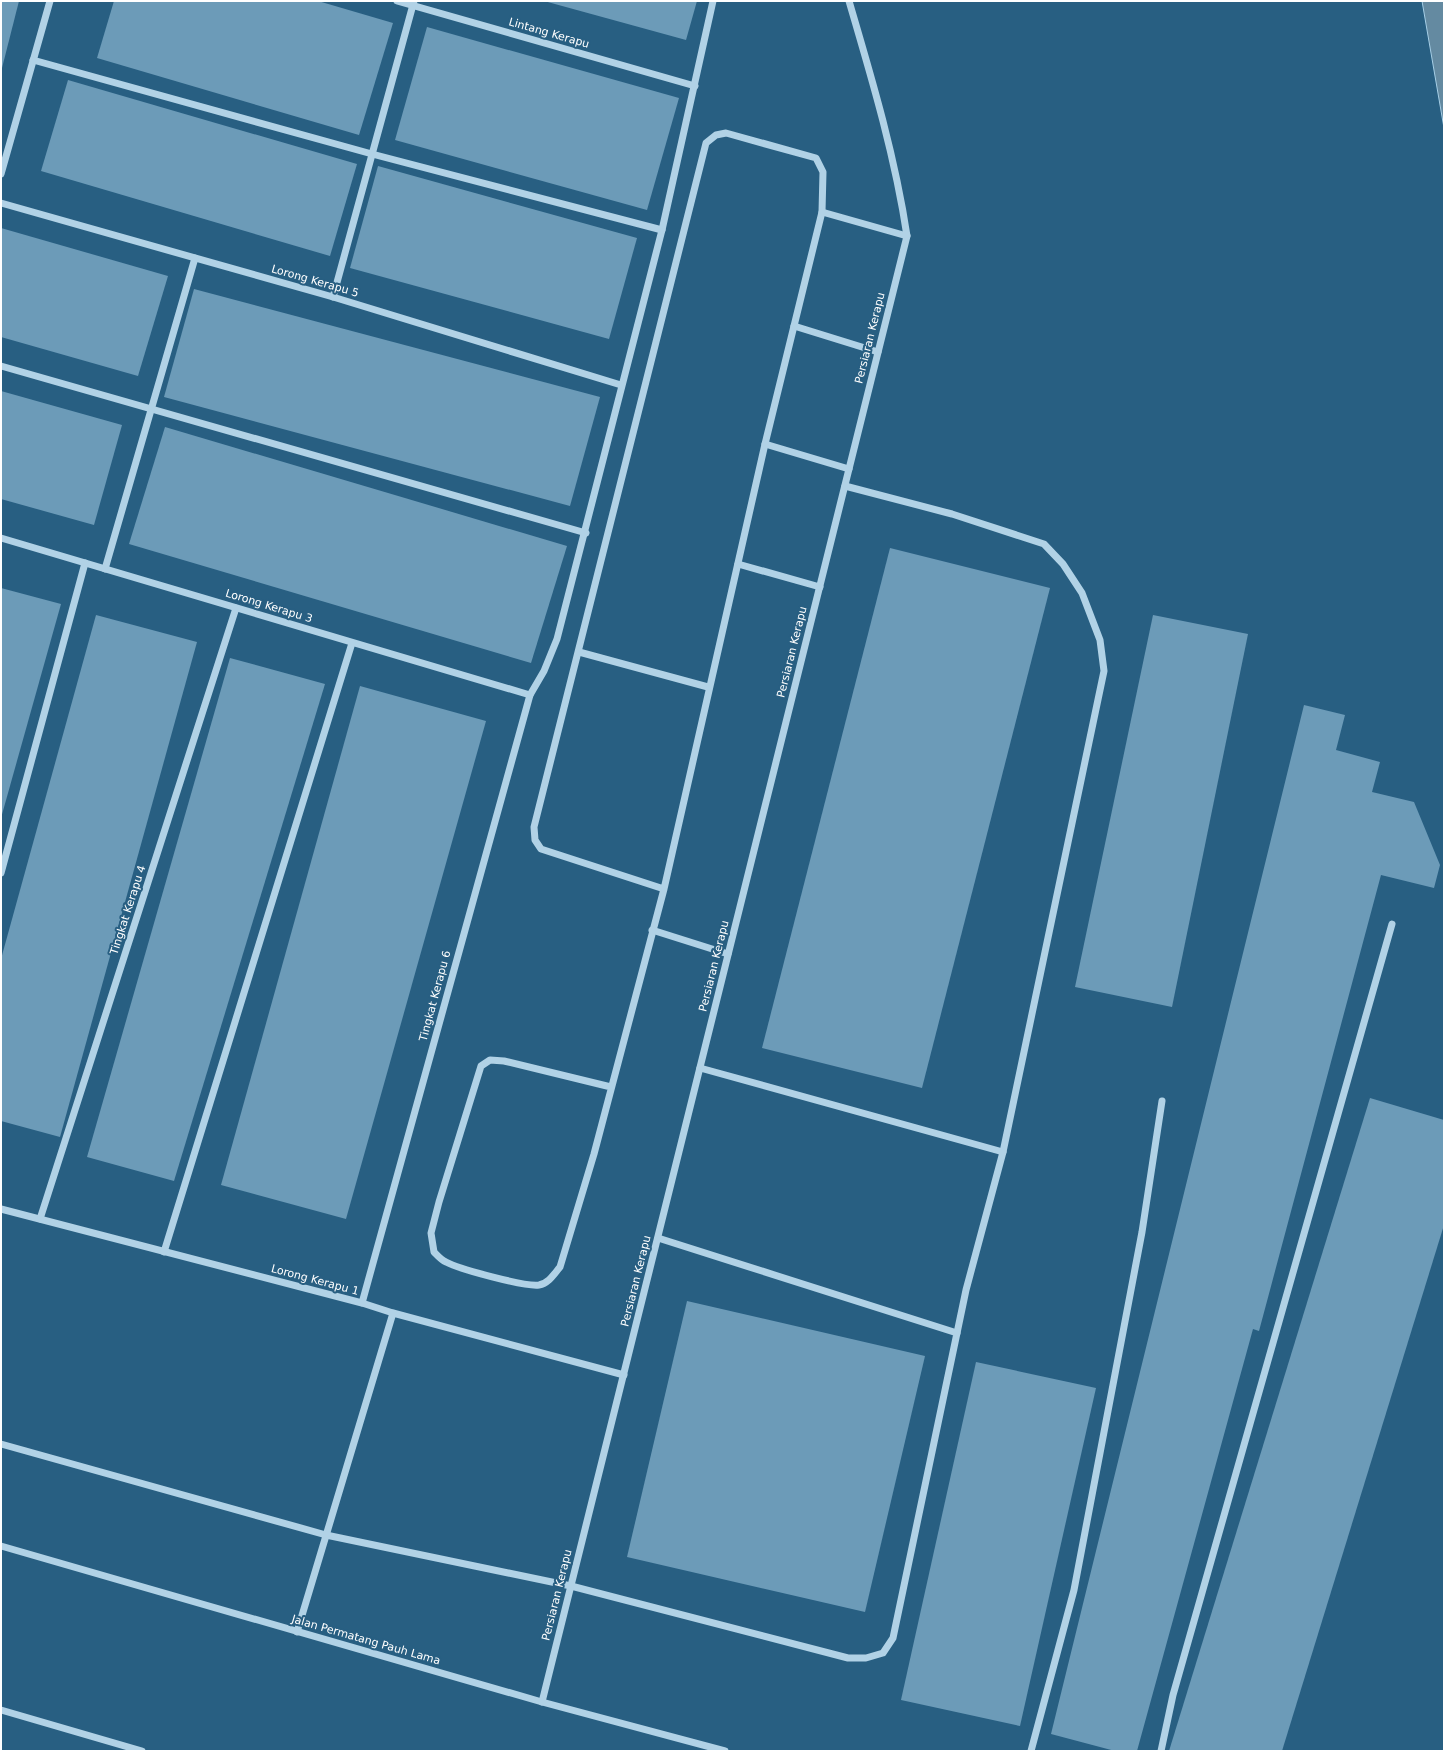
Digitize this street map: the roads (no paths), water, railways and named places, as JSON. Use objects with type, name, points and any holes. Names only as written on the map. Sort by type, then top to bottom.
[{"type":"street","points":[[1,174],[50,1]]},
{"type":"street","name":"Lintang Kerapu","points":[[397,1],[414,3],[694,86]]},
{"type":"street","name":"Tingkat Kerapu 6","points":[[362,1303],[530,695],[544,671],[557,639],[586,533],[621,386],[662,230],[713,1]]},
{"type":"street","points":[[822,212],[907,236],[902,201],[880,106],[849,1]]},
{"type":"street","points":[[333,297],[414,3]]},
{"type":"street","points":[[33,60],[372,154],[662,230]]},
{"type":"street","points":[[611,1087],[504,1061],[490,1060],[481,1066],[439,1202],[432,1233],[434,1252],[445,1262],[474,1272],[526,1284],[539,1285],[550,1280],[560,1267],[594,1154],[664,889],[708,687],[738,564],[764,444],[822,212],[823,172],[816,158],[726,133],[716,135],[706,144],[579,652],[572,669],[534,827],[535,840],[541,849],[664,889]]},
{"type":"street","name":"Lorong Kerapu 5","points":[[1,203],[333,297],[621,386]]},
{"type":"street","name":"Persiaran Kerapu","points":[[542,1702],[907,236]]},
{"type":"street","points":[[105,569],[195,258]]},
{"type":"street","points":[[794,326],[878,352]]},
{"type":"street","points":[[1,366],[586,533]]},
{"type":"street","points":[[764,444],[849,468]]},
{"type":"street","points":[[1,1444],[326,1535],[571,1586],[848,1658],[866,1658],[883,1653],[892,1638],[966,1290],[1003,1152],[1104,672],[1100,640],[1082,593],[1063,564],[1044,544],[952,514],[845,486]]},
{"type":"street","name":"Lorong Kerapu 3","points":[[1,538],[530,695]]},
{"type":"street","points":[[1,872],[85,563]]},
{"type":"street","points":[[738,564],[820,587]]},
{"type":"street","name":"Tingkat Kerapu 4","points":[[40,1219],[236,608]]},
{"type":"street","points":[[164,1252],[352,642]]},
{"type":"street","points":[[579,652],[708,687]]},
{"type":"street","points":[[1161,1751],[1175,1688],[1275,1338],[1341,1098],[1392,924]]},
{"type":"street","points":[[652,930],[728,954]]},
{"type":"street","points":[[700,1068],[1003,1152]]},
{"type":"street","points":[[1031,1751],[1074,1590],[1142,1232],[1162,1101]]},
{"type":"street","name":"Lorong Kerapu 1","points":[[1,1209],[362,1303],[393,1313],[624,1375]]},
{"type":"street","points":[[658,1238],[957,1333]]},
{"type":"street","points":[[297,1632],[393,1313]]},
{"type":"street","name":"Jalan Permatang Pauh Lama","points":[[1,1546],[542,1702],[725,1751]]},
{"type":"street","points":[[1,1710],[142,1751]]},
{"type":"water","points":[[1422,1],[1444,1],[1444,128]]}]
